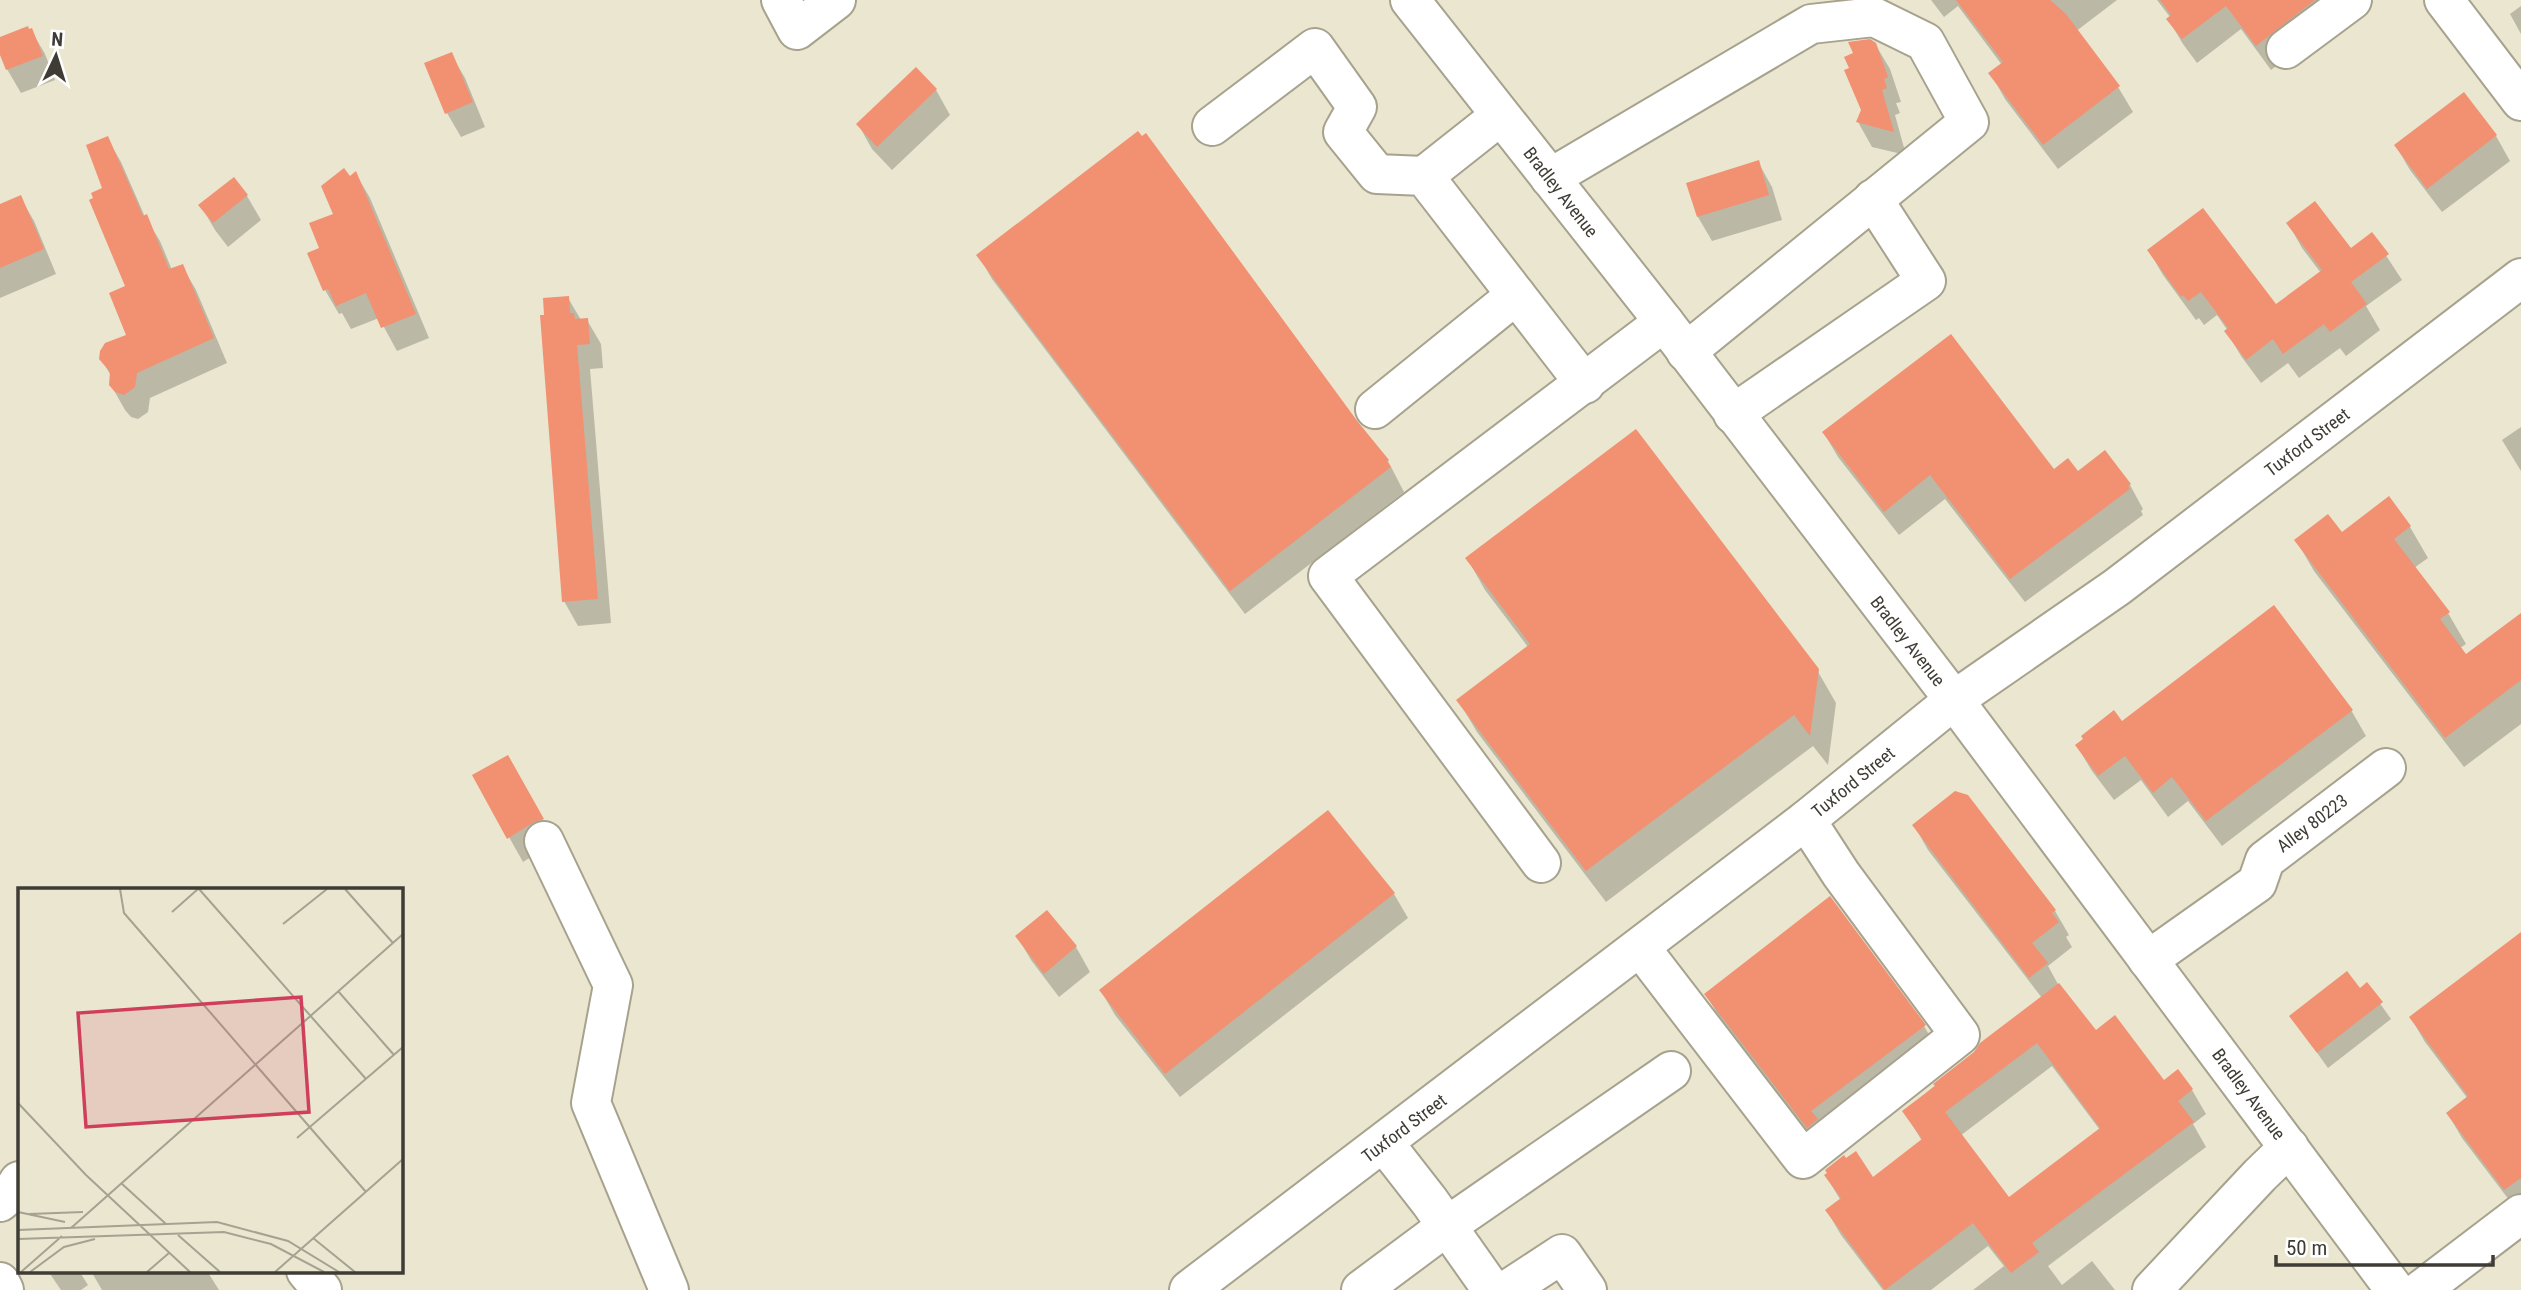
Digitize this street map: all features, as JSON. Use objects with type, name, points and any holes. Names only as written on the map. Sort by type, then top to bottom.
[{"type":"street","points":[[780,0],[797,30],[836,0]]},
{"type":"street","name":"Bradley Avenue","points":[[1410,0],[1675,337],[1954,700],[2394,1290]]},
{"type":"street","points":[[2286,49],[2352,0]]},
{"type":"street","points":[[2444,0],[2521,101]]},
{"type":"street","points":[[1541,863],[1328,576],[1585,384],[1675,337],[1873,199],[1969,122],[1925,42],[1874,17],[1811,24],[1550,178]]},
{"type":"street","points":[[1212,126],[1315,48],[1357,107],[1343,132],[1377,174],[1424,176],[1500,116]]},
{"type":"street","points":[[1424,176],[1585,384]]},
{"type":"street","points":[[1733,414],[1926,281],[1873,199]]},
{"type":"street","name":"Tuxford Street","points":[[1204,1286],[1384,1143],[1806,820],[1954,700],[2117,587],[2521,278]]},
{"type":"street","points":[[1375,409],[1516,295]]},
{"type":"street","name":"Alley 80223","points":[[2148,960],[2256,883],[2264,860],[2386,768]]},
{"type":"street","points":[[1640,947],[1803,1159],[1960,1035],[1841,874],[1806,820]]},
{"type":"street","points":[[544,841],[613,985],[591,1103],[669,1290]]},
{"type":"street","points":[[1361,1290],[1447,1226],[1671,1072]]},
{"type":"street","points":[[1384,1143],[1492,1290]]},
{"type":"street","points":[[2152,1290],[2289,1147]]},
{"type":"street","points":[[0,1202],[18,1183]]},
{"type":"street","points":[[2421,1290],[2521,1214]]},
{"type":"street","points":[[1507,1290],[1562,1254],[1587,1290]]},
{"type":"street","points":[[307,1272],[322,1290]]},
{"type":"street","points":[[0,1282],[4,1290]]},
{"type":"building","points":[[1956,0],[2050,0],[2066,14],[2120,86],[2043,145],[1988,73],[2003,62]]},
{"type":"building","points":[[2160,0],[2315,0],[2256,46],[2226,6],[2182,39],[2166,19],[2171,15]]},
{"type":"building","points":[[28,26],[29,29],[32,28],[43,56],[6,70],[0,55],[0,37]]},
{"type":"building","points":[[1870,39],[1876,43],[1888,77],[1884,79],[1887,88],[1882,90],[1894,132],[1856,122],[1861,110],[1844,70],[1849,68],[1844,57],[1853,53],[1848,42]]},
{"type":"building","points":[[452,52],[473,102],[445,114],[424,63]]},
{"type":"building","points":[[916,67],[937,89],[877,147],[856,124]]},
{"type":"building","points":[[2464,92],[2497,135],[2427,189],[2394,145]]},
{"type":"building","points":[[1138,131],[1142,136],[1146,133],[1358,422],[1389,460],[1387,462],[1391,467],[1230,591],[976,255]]},
{"type":"building","points":[[108,136],[143,216],[147,214],[169,269],[183,264],[214,338],[137,373],[135,387],[124,395],[115,392],[109,385],[110,372],[99,359],[105,343],[126,335],[109,293],[125,286],[89,200],[93,198],[91,193],[102,188],[86,145]]},
{"type":"building","points":[[1759,160],[1769,195],[1697,217],[1686,183]]},
{"type":"building","points":[[344,168],[350,176],[356,171],[416,314],[381,328],[366,293],[336,306],[328,289],[323,291],[307,253],[319,248],[309,223],[333,214],[321,186]]},
{"type":"building","points":[[234,177],[248,195],[213,223],[198,205]]},
{"type":"building","points":[[21,195],[44,249],[0,268],[0,204]]},
{"type":"building","points":[[2315,201],[2351,248],[2372,232],[2389,254],[2351,282],[2367,304],[2330,332],[2324,324],[2283,354],[2273,339],[2246,360],[2224,331],[2228,328],[2201,292],[2188,301],[2183,295],[2181,297],[2147,250],[2203,208],[2276,304],[2322,270],[2286,223]]},
{"type":"building","points":[[569,296],[570,313],[574,313],[575,319],[588,318],[590,344],[577,345],[598,599],[562,602],[540,315],[544,315],[543,298]]},
{"type":"building","points":[[1951,334],[2054,469],[2068,458],[2078,471],[2105,450],[2131,484],[2128,486],[2130,489],[2010,579],[1930,475],[1884,512],[1822,432]]},
{"type":"building","points":[[1636,429],[1819,669],[1810,736],[1794,715],[1586,871],[1456,700],[1530,644],[1465,558]]},
{"type":"building","points":[[2389,496],[2411,526],[2394,539],[2450,612],[2440,619],[2466,654],[2521,613],[2521,680],[2445,738],[2294,540],[2328,514],[2342,532]]},
{"type":"building","points":[[2274,605],[2353,710],[2206,821],[2172,777],[2153,793],[2125,756],[2098,776],[2075,745],[2083,739],[2081,736],[2114,710],[2122,721]]},
{"type":"building","points":[[508,755],[544,819],[534,822],[507,839],[472,775]]},
{"type":"building","points":[[1955,791],[1968,795],[2056,910],[2052,913],[2059,922],[2032,943],[2048,963],[2029,978],[1912,825]]},
{"type":"building","points":[[1328,810],[1395,893],[1165,1074],[1099,990]]},
{"type":"building","points":[[1830,896],[1926,1025],[1811,1111],[1818,1119],[1807,1128],[1704,994]]},
{"type":"building","points":[[1047,910],[1077,946],[1044,974],[1015,936]]},
{"type":"building","points":[[2521,932],[2521,1178],[2504,1190],[2446,1113],[2468,1096],[2409,1017]]},
{"type":"building","points":[[2347,971],[2360,988],[2367,982],[2383,1002],[2317,1053],[2289,1016]]},
{"type":"building","points":[[2059,983],[2096,1030],[2115,1015],[2164,1080],[2178,1069],[2193,1089],[2178,1101],[2194,1122],[2032,1243],[2039,1252],[2011,1273],[1973,1223],[1885,1290],[1825,1210],[1841,1198],[1824,1175],[1827,1173],[1825,1170],[1844,1155],[1846,1158],[1856,1151],[1873,1177],[1922,1139],[1902,1111],[1974,1052],[1980,1043]],"holes":[[[2037,1043],[2100,1128],[2009,1197],[1945,1112]]]}]
